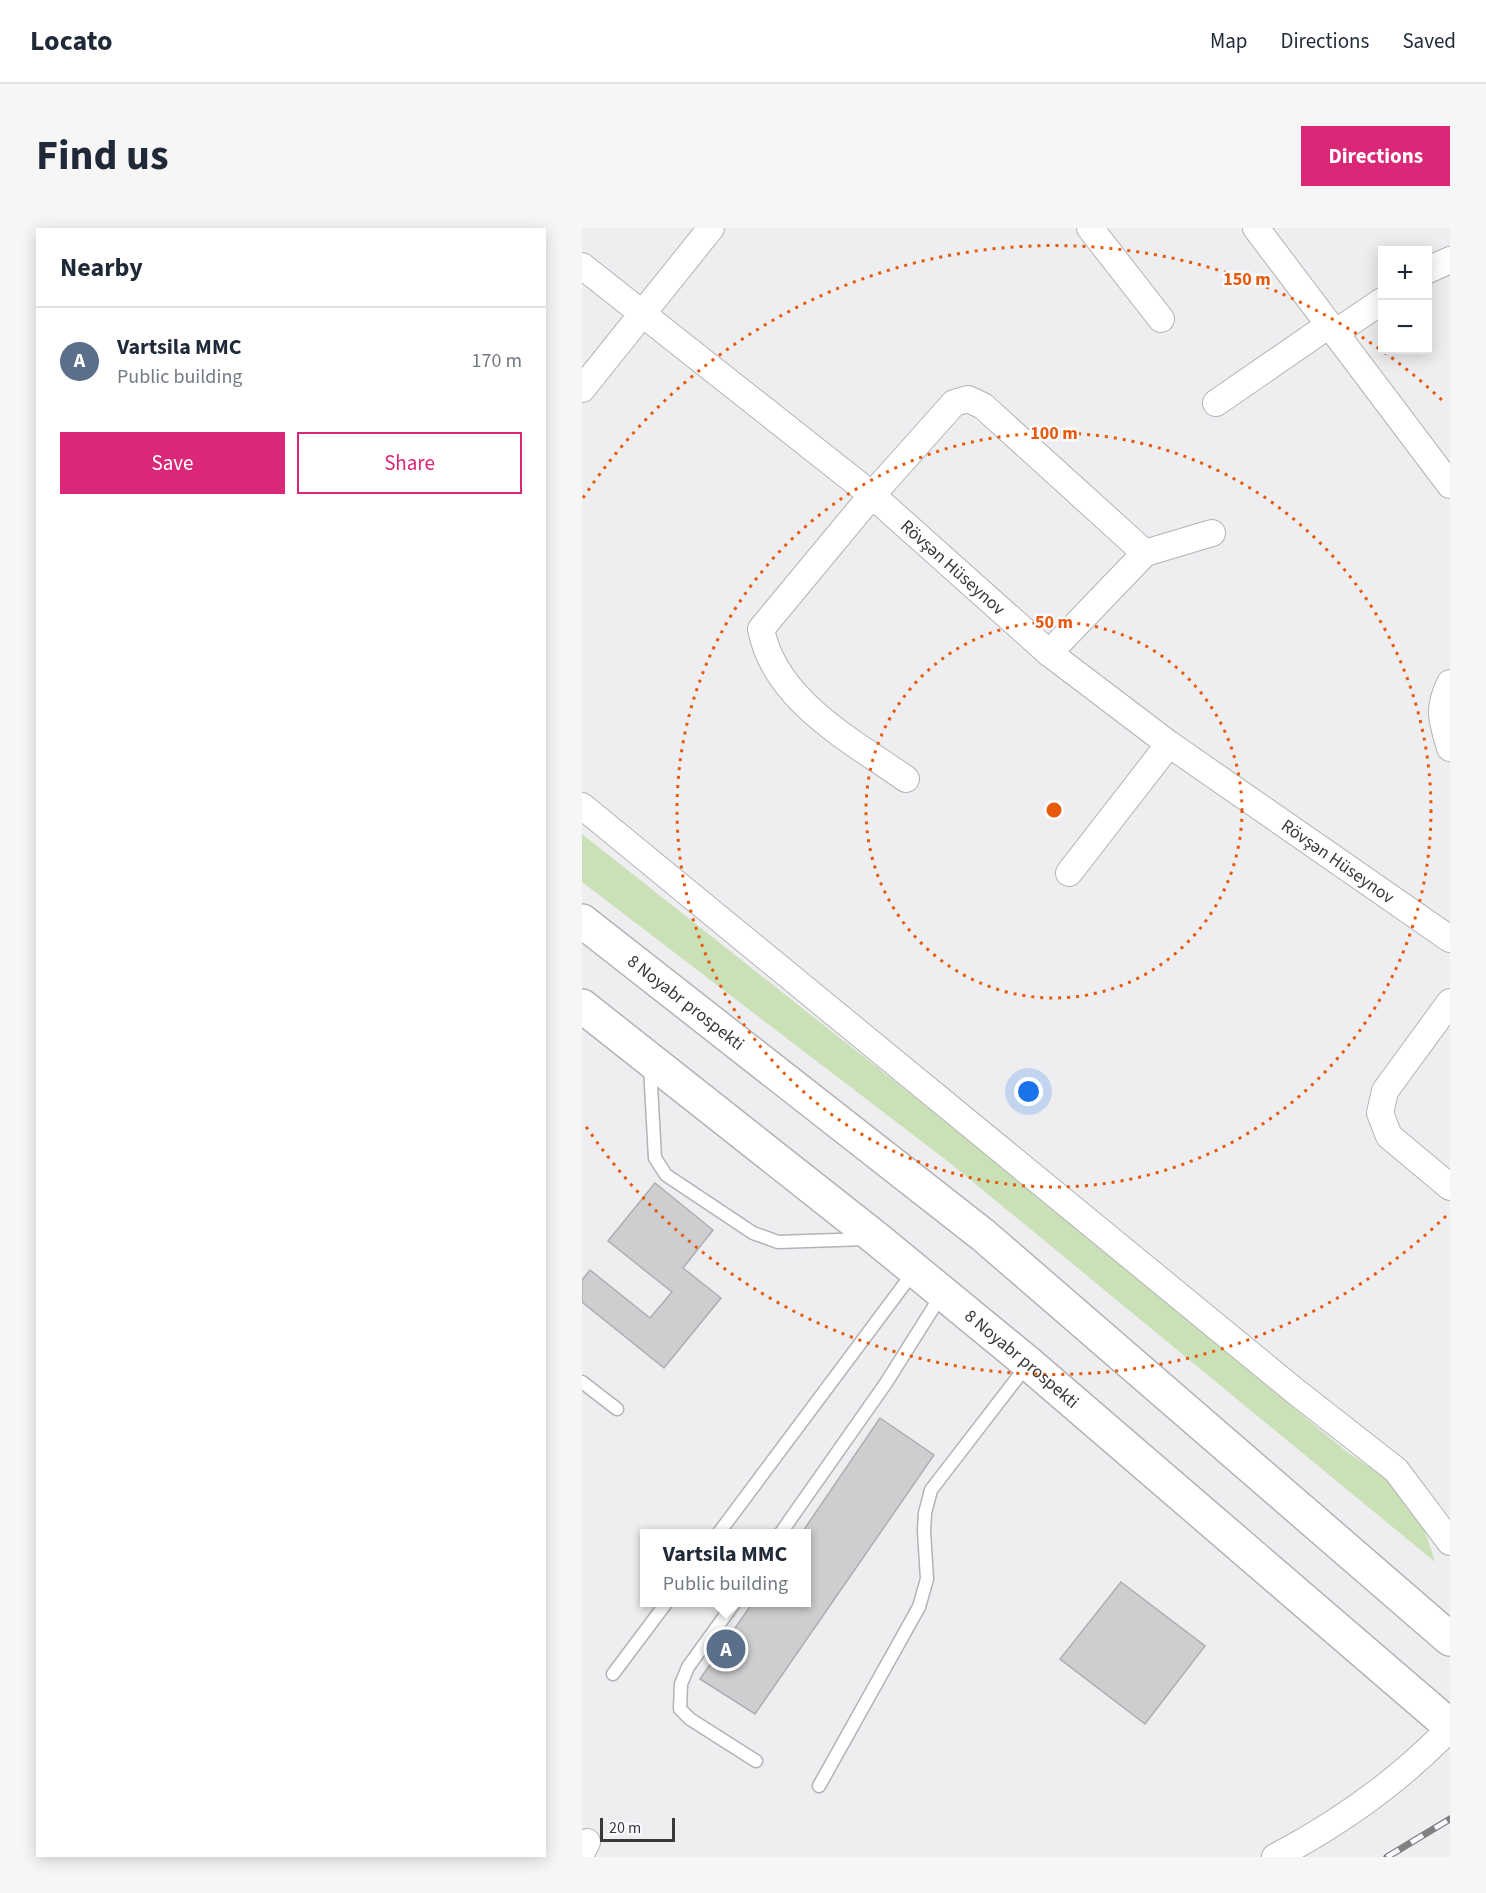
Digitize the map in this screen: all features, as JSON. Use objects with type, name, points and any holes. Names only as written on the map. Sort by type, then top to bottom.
[{"type":"highway","name":"8 Noyabr prospekti","points":[[582,921],[983,1235],[1450,1638]]},
{"type":"highway","name":"8 Noyabr prospekti","points":[[582,1006],[877,1239],[1028,1363],[1450,1727]]},
{"type":"street","points":[[582,389],[711,228]]},
{"type":"street","points":[[1090,228],[1161,319]]},
{"type":"street","points":[[1256,228],[1450,486]]},
{"type":"street","points":[[1432,268],[1450,260]]},
{"type":"street","name":"Rövşən Hüseynov","points":[[582,266],[872,495],[1048,654],[1169,744],[1450,939]]},
{"type":"street","points":[[1216,402],[1332,329],[1378,304]]},
{"type":"street","points":[[906,779],[801,703],[765,651],[761,629],[872,495],[954,403],[968,399],[983,406],[1144,553]]},
{"type":"street","points":[[1048,654],[1144,553],[1212,533]]},
{"type":"street","points":[[1450,683],[1441,701],[1442,723],[1450,748]]},
{"type":"street","points":[[1069,873],[1169,744]]},
{"type":"street","points":[[582,806],[1295,1391],[1396,1470],[1450,1542]]},
{"type":"street","points":[[1450,1002],[1385,1091],[1380,1113],[1389,1136],[1450,1187]]},
{"type":"street","points":[[1275,1857],[1313,1837],[1389,1785],[1450,1727]]},
{"type":"lane","points":[[649,1057],[655,1158],[666,1175],[753,1233],[778,1242],[877,1239]]},
{"type":"lane","points":[[721,1529],[915,1270]]},
{"type":"lane","points":[[783,1529],[886,1383],[943,1293]]},
{"type":"lane","points":[[819,1786],[919,1607],[927,1579],[925,1513],[931,1491],[1028,1363]]},
{"type":"lane","points":[[582,1382],[617,1409]]},
{"type":"lane","points":[[613,1674],[663,1607]]},
{"type":"lane","points":[[731,1607],[688,1667],[681,1684],[680,1709],[690,1719],[756,1761]]},
{"type":"green space","points":[[582,834],[964,1136],[1347,1452],[1390,1481],[1423,1525],[1435,1562],[950,1163],[582,882]]},
{"type":"building","points":[[655,1183],[713,1230],[683,1268],[721,1298],[664,1368],[582,1302],[582,1280],[590,1270],[650,1318],[672,1292],[608,1241]]},
{"type":"building","points":[[880,1418],[934,1455],[755,1714],[700,1679],[750,1607],[811,1607],[811,1529],[804,1529]]},
{"type":"building","points":[[1121,1582],[1205,1646],[1145,1724],[1060,1659]]},
{"type":"railway","points":[[1387,1857],[1450,1819]]},
{"type":"place","name":"Vartsila MMC","points":[[726,1649]]}]
